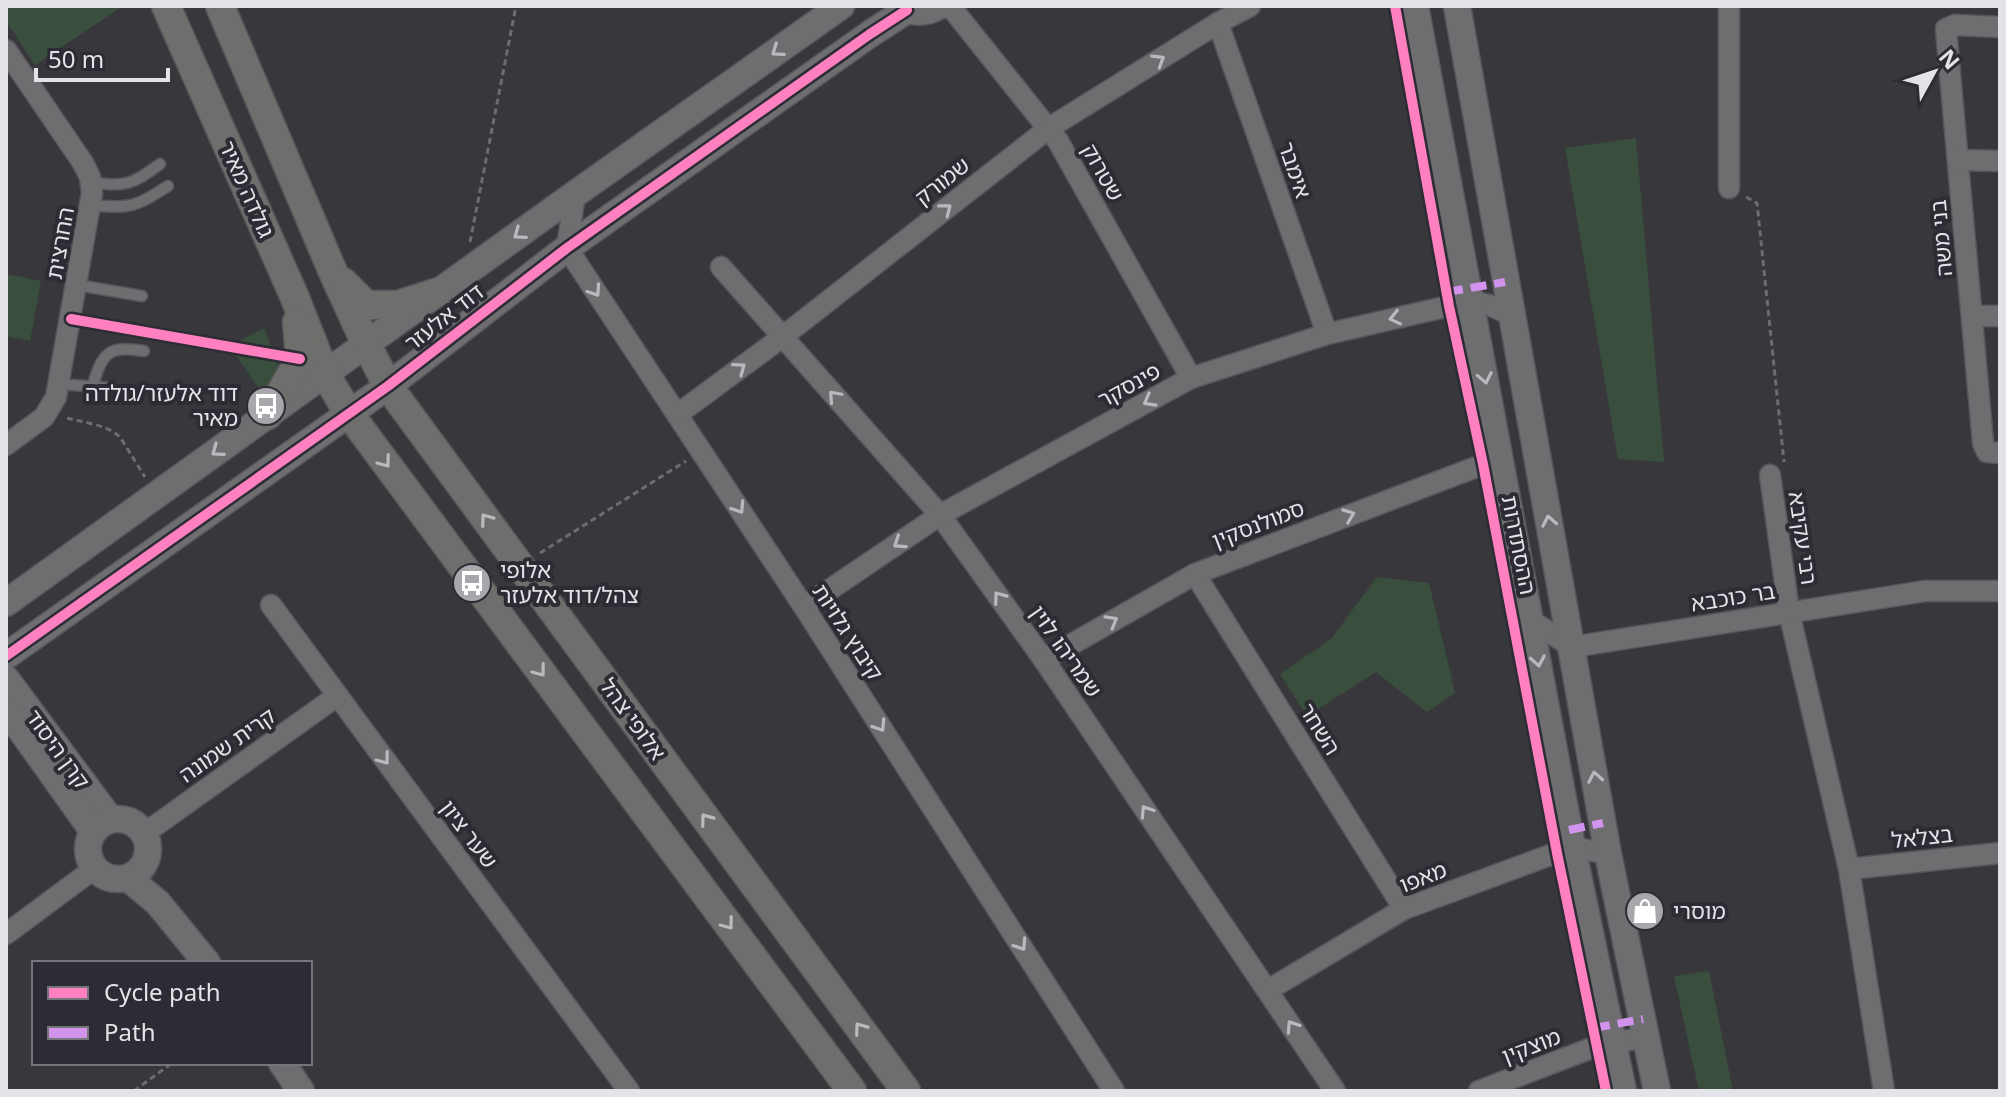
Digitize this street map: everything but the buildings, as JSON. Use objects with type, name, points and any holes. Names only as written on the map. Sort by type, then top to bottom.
[{"type":"main road","name":"גולדה מאיר","points":[[166,6],[295,298],[325,374]]},
{"type":"main road","name":"גולדה מאיר","points":[[220,6],[366,344]]},
{"type":"main road","points":[[333,272],[366,305],[398,305],[438,292]]},
{"type":"main road","points":[[268,415],[300,359],[295,298]]},
{"type":"main road","name":"אלופי צהל","points":[[366,344],[388,386],[906,1091]]},
{"type":"main road","name":"אלופי צהל","points":[[325,374],[348,412],[852,1091]]},
{"type":"street","name":"דוד אלעזר","points":[[6,603],[841,6]]},
{"type":"street","name":"דוד אלעזר","points":[[6,656],[388,386],[567,248],[904,8],[917,12],[939,6]]},
{"type":"street","name":"שטרוק","points":[[950,6],[1049,128],[1191,378]]},
{"type":"street","name":"שמורק","points":[[678,414],[781,338],[1049,128],[1250,6]]},
{"type":"street","name":"ההסתדרות","points":[[1415,6],[1572,847],[1623,1091]]},
{"type":"street","name":"ההסתדרות","points":[[1457,6],[1608,854],[1657,1091]]},
{"type":"street","points":[[1729,6],[1729,188]]},
{"type":"street","name":"אימבר","points":[[1218,23],[1327,334]]},
{"type":"street","name":"בני משה","points":[[1991,448],[1973,316],[1946,29],[1955,25],[2000,27]]},
{"type":"street","name":"החרצית","points":[[6,50],[81,158],[91,182],[91,205],[59,384],[55,402],[47,414]]},
{"type":"street","points":[[1958,160],[2000,161]]},
{"type":"street","points":[[567,248],[575,194]]},
{"type":"street","name":"קיבוץ גלויות","points":[[567,248],[804,607],[1114,1091]]},
{"type":"street","name":"שמריהו לוין","points":[[721,267],[940,515],[1044,660],[1335,1091]]},
{"type":"street","points":[[1471,301],[1512,315]]},
{"type":"street","name":"פינסקר","points":[[804,607],[940,515],[1191,378],[1327,334],[1471,301]]},
{"type":"street","points":[[1973,316],[2000,316]]},
{"type":"street","points":[[6,445],[47,414]]},
{"type":"street","name":"סמולנסקין","points":[[1044,660],[1195,574],[1500,458]]},
{"type":"street","name":"רבי עקיבא","points":[[1770,475],[1789,612],[1849,869],[1884,1091]]},
{"type":"street","name":"השחר","points":[[1195,574],[1404,909]]},
{"type":"street","name":"בר כוכבא","points":[[1572,647],[1925,591],[2000,591]]},
{"type":"street","name":"שער ציון","points":[[271,605],[629,1091]]},
{"type":"street","points":[[1530,620],[1572,647]]},
{"type":"street","name":"קרן היסוד","points":[[6,679],[102,825]]},
{"type":"street","name":"קרית שמונה","points":[[145,833],[337,696]]},
{"type":"street","name":"קרן היסוד","points":[[6,709],[102,825]]},
{"type":"street","points":[[120,818],[138,825],[145,833],[149,850],[147,859],[135,872],[110,878],[95,868],[88,850],[89,840],[102,825],[120,818]]},
{"type":"street","points":[[1572,847],[1608,854]]},
{"type":"street","name":"מאפו","points":[[1268,990],[1404,909],[1572,847]]},
{"type":"street","name":"בצלאל","points":[[1849,869],[2000,853]]},
{"type":"street","points":[[6,934],[95,868]]},
{"type":"street","points":[[135,872],[205,961]]},
{"type":"street","name":"מוצקין","points":[[1479,1091],[1597,1046],[1646,1037]]},
{"type":"street","points":[[283,1065],[301,1091]]},
{"type":"lane","points":[[91,182],[113,186],[137,181],[160,164]]},
{"type":"lane","points":[[91,205],[131,207],[168,186]]},
{"type":"lane","points":[[77,285],[142,296]]},
{"type":"lane","points":[[92,387],[101,362],[110,353],[126,348],[144,351]]},
{"type":"lane","points":[[59,384],[113,388]]},
{"type":"path","points":[[464,274],[516,6]]},
{"type":"path","points":[[47,414],[115,432],[156,495]]},
{"type":"path","points":[[520,566],[702,451]]},
{"type":"path","points":[[134,1091],[169,1065]]},
{"type":"green space","points":[[6,6],[123,6],[35,65],[6,21]]},
{"type":"green space","points":[[1636,138],[1664,462],[1618,459],[1565,148]]},
{"type":"green space","points":[[6,274],[41,281],[30,341],[6,336]]},
{"type":"green space","points":[[98,316],[239,341],[264,328],[284,380],[270,405],[233,351],[96,330]]},
{"type":"green space","points":[[1377,577],[1429,583],[1455,693],[1427,712],[1376,672],[1307,716],[1280,674],[1331,639]]},
{"type":"green space","points":[[1709,971],[1733,1091],[1699,1091],[1674,976]]},
{"type":"marked path","points":[[1447,292],[1505,282]]},
{"type":"marked path","points":[[1569,830],[1603,823]]},
{"type":"marked path","points":[[1594,1028],[1643,1019]]},
{"type":"cycle path","points":[[1395,6],[1449,306],[1606,1091]]},
{"type":"cycle path","points":[[6,656],[388,386],[567,248],[907,10]]},
{"type":"cycle path","points":[[71,319],[300,359]]},
{"type":"place","name":"דוד אלעזר/גולדה מאיר","points":[[266,406]]},
{"type":"place","name":"אלופי צהל/דוד אלעזר","points":[[472,583]]},
{"type":"place","name":"מוסרי","points":[[1645,911]]}]
